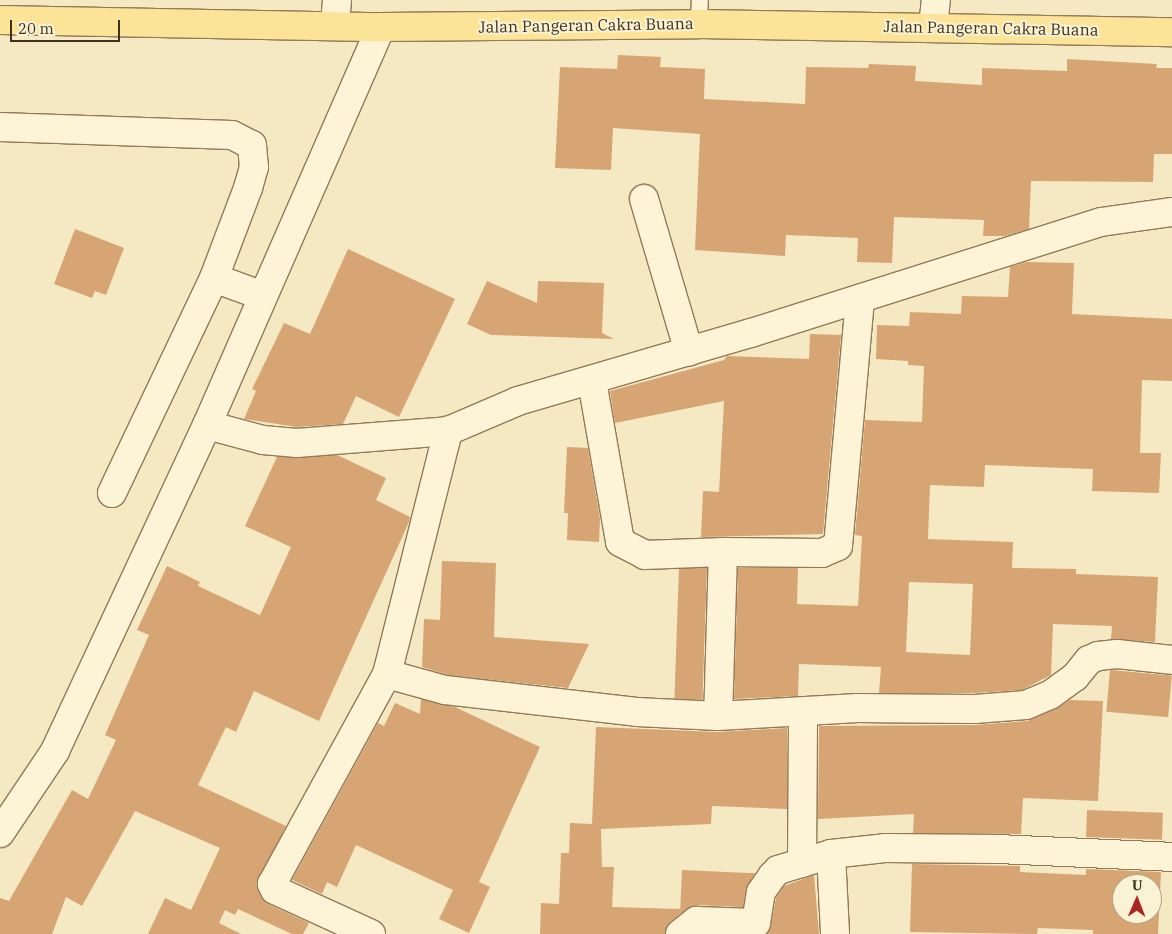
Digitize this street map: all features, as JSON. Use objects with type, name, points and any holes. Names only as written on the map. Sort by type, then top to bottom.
[{"type":"main road","name":"Jalan Pangeran Cakra Buana","points":[[0,20],[336,12],[381,26],[699,12],[933,27],[1172,32]]},
{"type":"street","points":[[933,27],[936,0]]},
{"type":"street","points":[[0,834],[55,750],[207,425],[381,26]]},
{"type":"street","points":[[0,127],[232,135],[252,145],[254,166],[248,188],[214,278],[112,493]]},
{"type":"street","points":[[644,199],[689,352]]},
{"type":"street","points":[[207,425],[263,440],[297,442],[448,431],[518,401],[689,352],[1100,222],[1172,212]]},
{"type":"street","points":[[214,278],[263,296]]},
{"type":"street","points":[[592,380],[620,542],[645,555],[723,552],[822,553],[838,546],[860,299]]},
{"type":"street","points":[[370,934],[275,890],[272,884],[388,674],[448,431]]},
{"type":"street","points":[[718,716],[723,552]]},
{"type":"street","points":[[388,674],[445,690],[637,712],[718,716],[804,712],[975,709],[1026,704],[1050,695],[1075,677],[1089,660],[1098,656],[1117,654],[1172,660]]},
{"type":"street","points":[[802,863],[804,712]]},
{"type":"street","points":[[680,934],[696,921],[757,929],[761,892],[772,876],[778,870],[831,854],[885,848],[998,849],[1172,857]]},
{"type":"street","points":[[831,854],[835,934]]},
{"type":"building","points":[[618,55],[661,57],[660,67],[705,69],[704,99],[805,104],[806,67],[868,68],[869,64],[916,66],[915,81],[982,85],[982,68],[1067,71],[1067,59],[1157,64],[1156,68],[1172,68],[1172,154],[1154,154],[1153,182],[1031,181],[1029,229],[1005,236],[983,236],[984,220],[894,217],[892,263],[857,262],[858,238],[786,235],[785,256],[695,250],[700,134],[613,128],[611,170],[555,168],[560,67],[617,69]]},
{"type":"building","points":[[75,229],[124,248],[106,295],[95,291],[92,298],[54,284]]},
{"type":"building","points":[[348,249],[455,299],[399,417],[356,396],[343,424],[297,427],[244,419],[256,391],[252,389],[284,323],[310,334]]},
{"type":"building","points":[[1026,262],[1074,263],[1072,314],[1172,319],[1172,381],[1142,380],[1140,453],[1161,453],[1159,493],[1092,491],[1093,469],[985,465],[984,487],[930,485],[928,539],[1013,542],[1012,568],[1076,569],[1076,574],[1158,577],[1155,642],[1111,639],[1112,626],[1053,624],[1051,675],[1022,690],[974,693],[879,693],[881,667],[799,664],[798,696],[734,699],[738,568],[798,568],[797,604],[858,606],[862,536],[855,535],[865,420],[922,422],[924,366],[908,365],[908,361],[876,359],[877,325],[909,326],[910,312],[961,314],[962,296],[1008,297],[1010,267]],"holes":[[[909,582],[973,584],[970,655],[906,652]]]},
{"type":"building","points":[[487,281],[537,303],[538,281],[604,283],[602,333],[614,339],[491,335],[467,324]]},
{"type":"building","points":[[810,334],[841,335],[823,534],[701,537],[703,491],[719,492],[724,401],[615,423],[610,391],[724,360],[727,356],[809,359]]},
{"type":"building","points":[[567,447],[588,448],[600,519],[599,542],[567,540],[568,513],[564,513]]},
{"type":"building","points":[[337,455],[386,478],[376,500],[410,517],[409,522],[319,721],[254,691],[236,732],[226,727],[198,785],[286,826],[256,884],[261,897],[268,904],[309,923],[303,934],[292,934],[238,909],[235,915],[225,910],[219,923],[241,934],[148,934],[165,898],[191,910],[220,848],[135,811],[82,906],[66,897],[52,934],[0,934],[0,898],[9,901],[72,790],[88,799],[116,740],[105,735],[149,635],[137,630],[167,566],[200,582],[198,586],[260,615],[291,547],[245,526],[277,457]]},
{"type":"building","points":[[442,561],[496,563],[494,637],[589,644],[568,688],[448,675],[422,667],[424,619],[440,620]]},
{"type":"building","points":[[679,567],[707,568],[702,700],[674,699]]},
{"type":"building","points":[[1110,670],[1172,675],[1168,717],[1106,712]]},
{"type":"building","points":[[421,699],[455,707],[540,747],[479,882],[490,887],[469,933],[439,919],[453,890],[356,845],[337,887],[327,882],[322,894],[292,880],[378,723],[384,726],[395,703],[420,714]]},
{"type":"building","points":[[1070,700],[1103,701],[1098,801],[1023,798],[1021,834],[913,833],[914,814],[818,819],[819,726],[975,725],[1027,721],[1056,709]]},
{"type":"building","points":[[596,727],[717,732],[787,728],[787,809],[712,806],[711,824],[601,829],[602,867],[614,867],[612,907],[680,909],[680,914],[670,922],[665,934],[540,934],[541,903],[559,904],[561,853],[569,853],[570,823],[592,824]]},
{"type":"building","points":[[1087,810],[1163,813],[1162,840],[1086,837]]},
{"type":"building","points":[[912,864],[1020,866],[1020,872],[1086,875],[1086,869],[1161,872],[1161,874],[1112,874],[1112,924],[1158,924],[1158,934],[1093,934],[1093,930],[1038,928],[1037,934],[910,932]]},
{"type":"building","points":[[682,870],[755,873],[746,889],[743,907],[697,905],[680,914]]},
{"type":"building","points":[[814,875],[819,934],[767,934],[771,925],[776,898],[784,886]]}]
